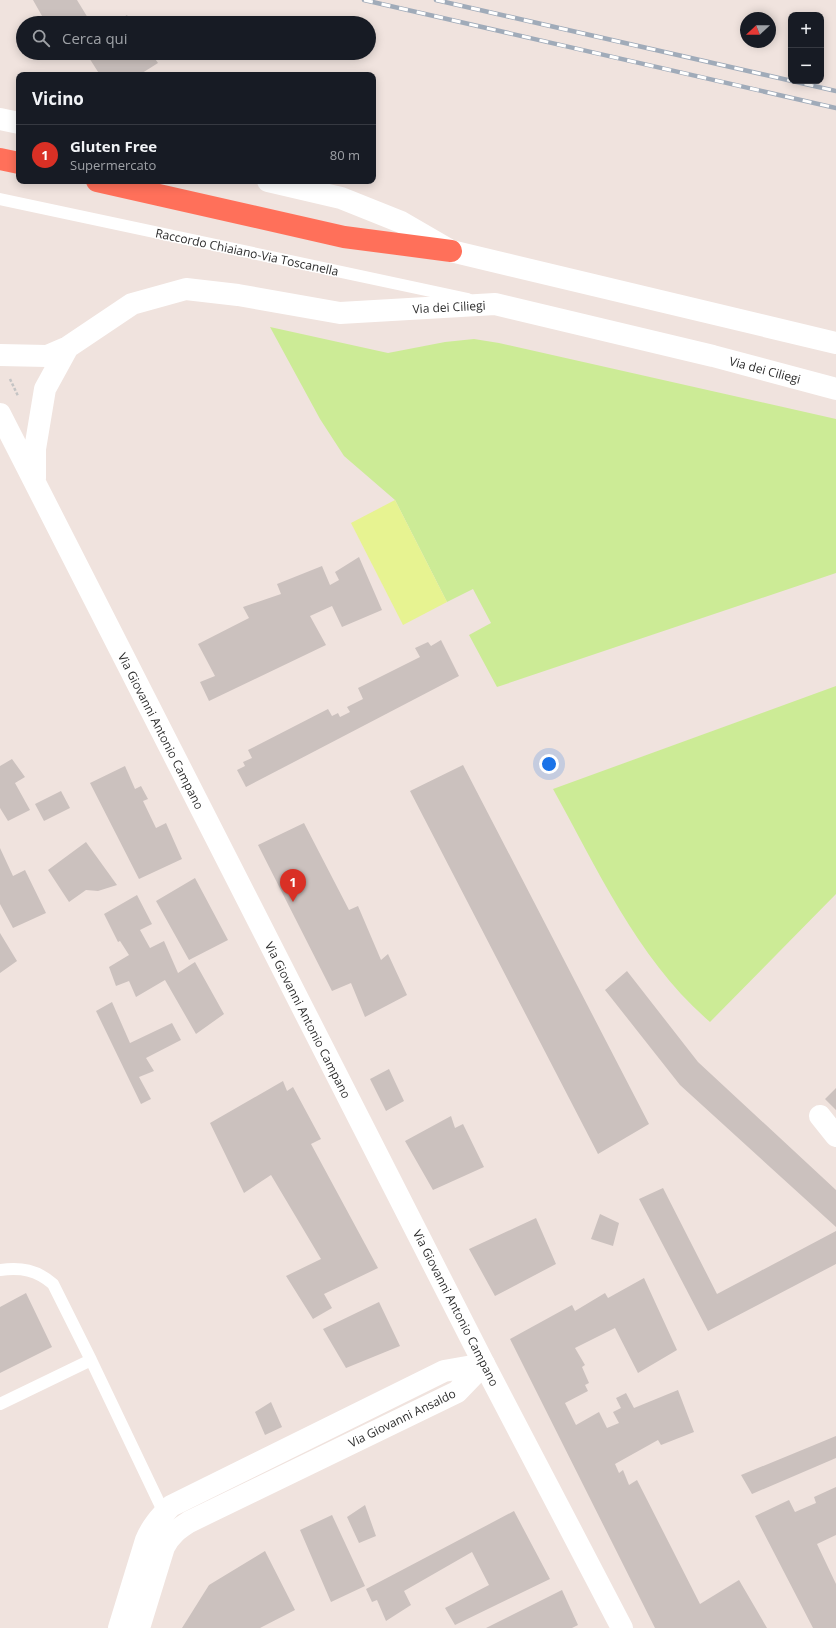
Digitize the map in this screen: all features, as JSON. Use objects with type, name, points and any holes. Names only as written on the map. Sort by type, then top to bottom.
[{"type":"highway","points":[[0,159],[16,162]]},
{"type":"highway","points":[[110,184],[344,238],[451,251]]},
{"type":"main road","points":[[0,119],[16,122]]},
{"type":"main road","points":[[281,184],[341,198],[401,222],[451,251],[836,343]]},
{"type":"main road","name":"Via dei Ciliegi","points":[[0,355],[47,356],[68,347],[132,304],[186,289],[238,295],[340,313],[495,304],[713,356],[836,389]]},
{"type":"main road","name":"Via dei Ciliegi","points":[[35,483],[35,450],[45,389],[68,347]]},
{"type":"main road","name":"Via Giovanni Antonio Campano","points":[[0,414],[618,1627]]},
{"type":"main road","points":[[820,1116],[836,1136]]},
{"type":"main road","name":"Via Giovanni Ansaldo","points":[[119,1628],[146,1540],[152,1526],[171,1506],[444,1371],[484,1364]]},
{"type":"main road","name":"Via Giovanni Ansaldo","points":[[139,1628],[164,1547],[169,1538],[177,1529],[196,1518],[457,1392],[484,1364]]},
{"type":"lane","name":"Raccordo Chiaiano-Via Toscanella","points":[[0,199],[495,304]]},
{"type":"lane","points":[[0,1270],[16,1268],[26,1269],[44,1277],[53,1284],[164,1513]]},
{"type":"lane","points":[[0,1404],[91,1360]]},
{"type":"path","points":[[8,376],[21,403]]},
{"type":"green space","points":[[270,327],[388,353],[445,342],[474,339],[499,343],[836,419],[836,573],[497,687],[469,635],[491,623],[473,589],[447,602],[395,500],[344,456],[320,419]]},
{"type":"green space","points":[[395,500],[447,602],[403,625],[351,523]]},
{"type":"green space","points":[[836,686],[836,894],[710,1022],[684,998],[661,971],[621,913],[553,789]]},
{"type":"building","points":[[33,0],[77,0],[87,16],[42,16]]},
{"type":"building","points":[[90,60],[156,60],[158,63],[144,72],[98,72]]},
{"type":"building","points":[[359,557],[382,610],[342,627],[332,606],[310,616],[326,645],[209,701],[200,682],[215,676],[198,644],[249,618],[243,607],[281,594],[277,584],[322,566],[330,585],[339,580],[335,572]]},
{"type":"building","points":[[441,640],[459,676],[246,787],[237,770],[245,766],[243,762],[252,758],[248,750],[328,709],[332,716],[338,713],[340,717],[350,712],[347,707],[363,699],[358,688],[420,657],[415,648],[428,642],[431,646]]},
{"type":"building","points":[[12,759],[25,777],[15,783],[30,810],[8,821],[0,808],[0,766]]},
{"type":"building","points":[[463,765],[649,1124],[598,1154],[410,791]]},
{"type":"building","points":[[125,766],[135,789],[141,786],[148,799],[143,801],[156,828],[166,823],[182,859],[139,879],[90,783]]},
{"type":"building","points":[[61,791],[70,808],[44,821],[35,804]]},
{"type":"building","points":[[304,823],[349,910],[358,906],[381,960],[388,954],[407,995],[365,1017],[351,983],[332,991],[258,845]]},
{"type":"building","points":[[86,842],[117,885],[98,891],[86,890],[69,902],[48,870]]},
{"type":"building","points":[[0,848],[13,876],[25,870],[46,913],[13,928],[0,904]]},
{"type":"building","points":[[195,878],[228,940],[189,960],[156,901]]},
{"type":"building","points":[[137,895],[152,924],[140,930],[150,948],[164,941],[178,973],[195,962],[224,1014],[196,1034],[165,980],[136,997],[129,981],[116,986],[109,967],[129,955],[120,941],[118,942],[104,914]]},
{"type":"building","points":[[0,933],[17,961],[0,973]]},
{"type":"building","points":[[627,971],[698,1062],[836,1190],[836,1227],[680,1085],[605,990]]},
{"type":"building","points":[[112,1002],[130,1043],[172,1023],[181,1040],[146,1058],[154,1071],[139,1077],[151,1099],[141,1104],[96,1011]]},
{"type":"building","points":[[389,1069],[404,1101],[386,1111],[370,1079]]},
{"type":"building","points":[[283,1081],[287,1091],[293,1087],[321,1139],[311,1144],[378,1268],[324,1294],[332,1308],[313,1319],[286,1276],[321,1259],[271,1175],[244,1193],[210,1123]]},
{"type":"building","points":[[836,1088],[836,1110],[825,1099]]},
{"type":"building","points":[[451,1116],[455,1128],[463,1124],[484,1167],[433,1190],[405,1141]]},
{"type":"building","points":[[663,1188],[717,1294],[836,1231],[836,1264],[708,1331],[639,1199]]},
{"type":"building","points":[[600,1214],[619,1223],[613,1246],[591,1239]]},
{"type":"building","points":[[536,1218],[556,1264],[495,1296],[469,1249]]},
{"type":"building","points":[[644,1278],[677,1350],[638,1373],[615,1328],[575,1348],[585,1365],[582,1367],[589,1383],[585,1385],[588,1391],[565,1403],[576,1425],[599,1412],[607,1428],[619,1423],[613,1412],[621,1408],[616,1398],[626,1393],[634,1408],[678,1390],[694,1432],[661,1445],[658,1440],[615,1464],[619,1473],[623,1470],[629,1485],[637,1480],[700,1604],[739,1580],[767,1628],[655,1628],[510,1339],[572,1305],[575,1311],[605,1293],[608,1298]]},
{"type":"building","points":[[26,1293],[52,1347],[0,1373],[0,1307]]},
{"type":"building","points":[[379,1302],[400,1346],[346,1368],[323,1329]]},
{"type":"building","points":[[271,1402],[282,1427],[265,1435],[255,1412]]},
{"type":"building","points":[[836,1436],[836,1458],[752,1494],[741,1475]]},
{"type":"building","points":[[836,1487],[836,1535],[817,1544],[836,1584],[836,1628],[813,1628],[755,1516],[789,1500],[795,1512],[816,1503],[814,1497]]},
{"type":"building","points":[[365,1505],[376,1536],[359,1543],[347,1517]]},
{"type":"building","points":[[514,1511],[550,1579],[455,1625],[445,1608],[489,1585],[472,1552],[404,1591],[411,1605],[386,1621],[377,1600],[372,1602],[366,1589]]},
{"type":"building","points":[[332,1515],[365,1586],[331,1602],[300,1530]]},
{"type":"building","points":[[265,1551],[295,1610],[260,1628],[182,1628],[209,1585]]},
{"type":"building","points":[[562,1590],[578,1625],[572,1628],[486,1628]]},
{"type":"railway","points":[[364,0],[836,108]]},
{"type":"railway","points":[[436,0],[836,91]]},
{"type":"place","name":"Gluten Free","points":[[293,902]]}]
